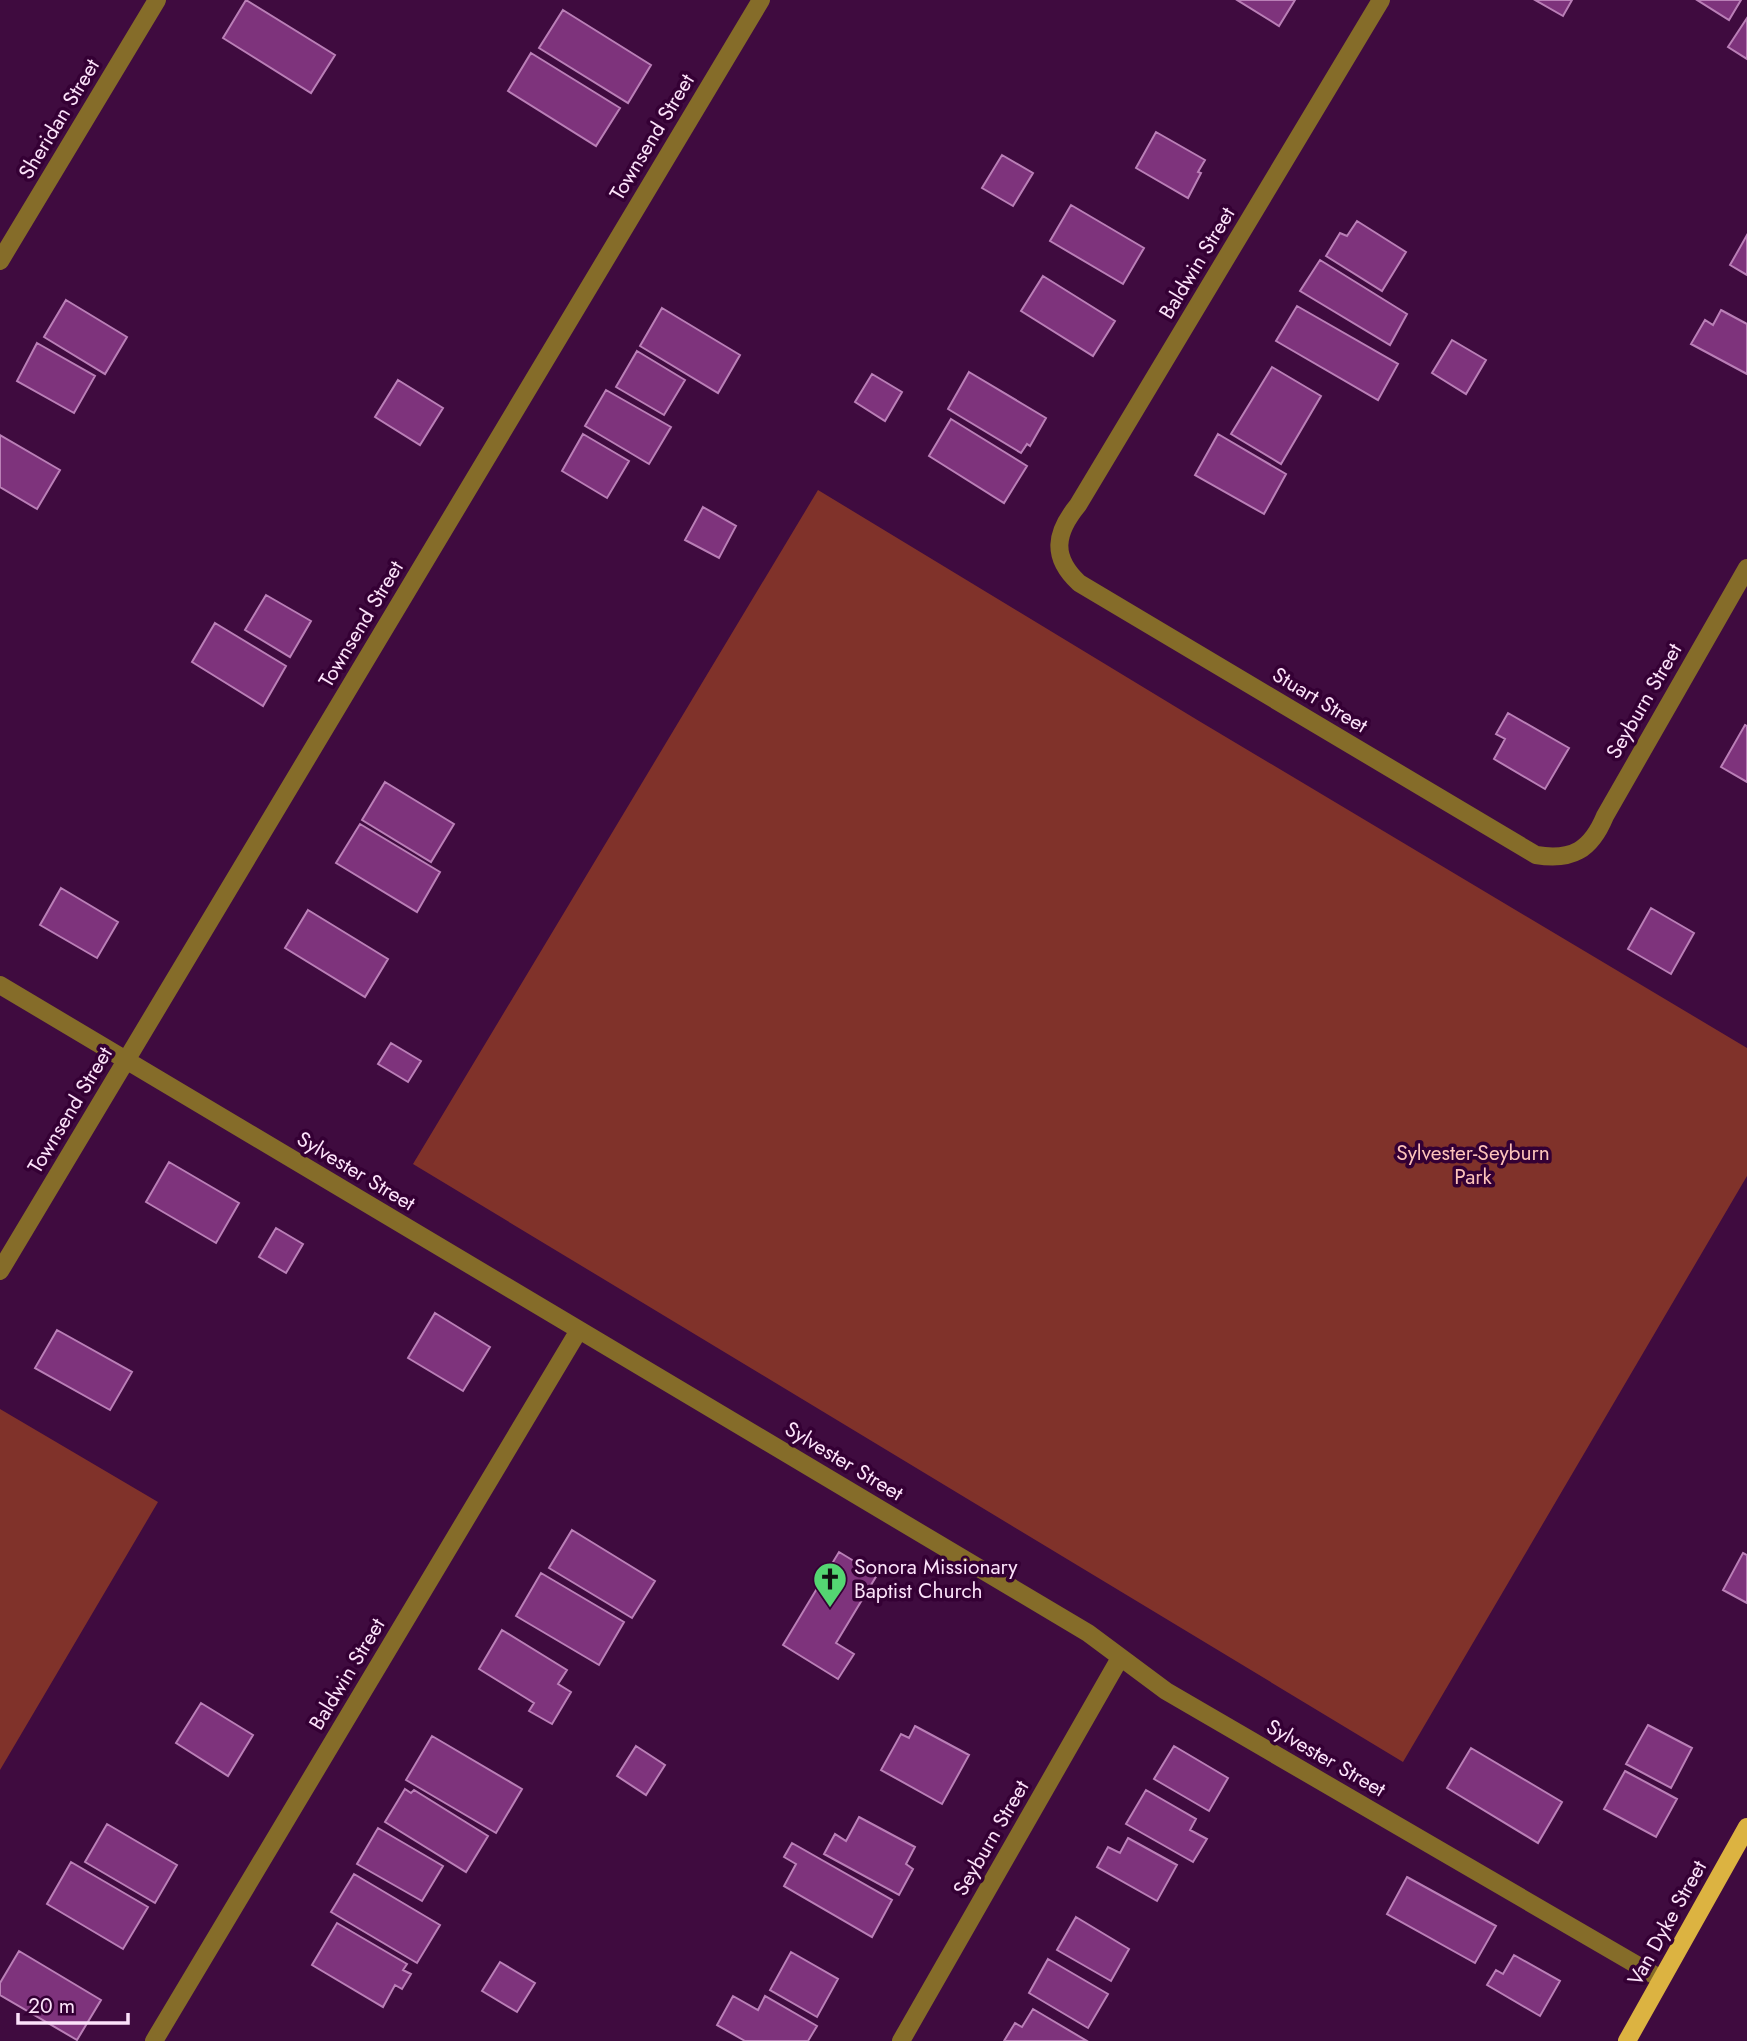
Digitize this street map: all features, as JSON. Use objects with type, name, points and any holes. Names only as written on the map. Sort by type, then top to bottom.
[{"type":"main road","name":"Van Dyke Street","points":[[1627,2041],[1747,1827]]},
{"type":"street","name":"Sheridan Street","points":[[0,261],[157,0]]},
{"type":"street","name":"Townsend Street","points":[[0,1271],[761,0]]},
{"type":"street","name":"Baldwin Street","points":[[1060,551],[1059,538],[1065,521],[1078,505],[1381,0]]},
{"type":"street","name":"Stuart Street","points":[[1060,551],[1063,564],[1079,583],[1536,855],[1555,858],[1577,853]]},
{"type":"street","name":"Seyburn Street","points":[[1577,853],[1597,834],[1611,804],[1747,568]]},
{"type":"street","name":"Sylvester Street","points":[[0,985],[1088,1633],[1178,1698],[1661,1979]]},
{"type":"street","name":"Baldwin Street","points":[[154,2041],[579,1330]]},
{"type":"street","name":"Seyburn Street","points":[[901,2041],[1120,1658]]},
{"type":"green space","name":"Sylvester-Seyburn Park","points":[[818,490],[1747,1048],[1747,1176],[1403,1762],[413,1164]]},
{"type":"green space","points":[[0,1409],[158,1502],[0,1770]]},
{"type":"building","points":[[246,0],[335,55],[311,93],[223,38]]},
{"type":"building","points":[[1237,0],[1295,0],[1279,26]]},
{"type":"building","points":[[1535,0],[1572,0],[1563,16]]},
{"type":"building","points":[[1697,0],[1741,0],[1729,20]]},
{"type":"building","points":[[563,10],[651,65],[628,103],[539,48]]},
{"type":"building","points":[[1747,18],[1747,59],[1728,47]]},
{"type":"building","points":[[531,53],[620,108],[596,146],[508,91]]},
{"type":"building","points":[[1156,132],[1205,160],[1188,198],[1136,168]]},
{"type":"building","points":[[1002,155],[1033,173],[1013,206],[982,188]]},
{"type":"building","points":[[1071,205],[1144,248],[1123,284],[1050,241]]},
{"type":"building","points":[[1357,221],[1406,252],[1382,291],[1326,256],[1340,233],[1347,236]]},
{"type":"building","points":[[1747,235],[1747,275],[1730,265]]},
{"type":"building","points":[[1320,260],[1407,314],[1390,345],[1300,291]]},
{"type":"building","points":[[1043,276],[1115,321],[1093,356],[1021,311]]},
{"type":"building","points":[[66,300],[127,337],[105,374],[44,337]]},
{"type":"building","points":[[1297,306],[1398,364],[1378,400],[1276,341]]},
{"type":"building","points":[[662,308],[740,355],[718,393],[640,346]]},
{"type":"building","points":[[1721,310],[1747,324],[1747,374],[1691,344],[1705,320],[1713,325]]},
{"type":"building","points":[[1452,340],[1486,360],[1466,394],[1432,373]]},
{"type":"building","points":[[37,343],[95,376],[74,413],[17,381]]},
{"type":"building","points":[[637,351],[685,380],[664,415],[616,387]]},
{"type":"building","points":[[1272,367],[1321,396],[1281,464],[1231,434]]},
{"type":"building","points":[[969,372],[1046,418],[1030,446],[1027,444],[1021,453],[948,409]]},
{"type":"building","points":[[872,374],[902,392],[885,421],[855,402]]},
{"type":"building","points":[[398,380],[443,408],[420,445],[375,417]]},
{"type":"building","points":[[606,390],[671,427],[649,464],[585,426]]},
{"type":"building","points":[[951,419],[1027,466],[1004,503],[929,456]]},
{"type":"building","points":[[583,434],[629,461],[607,498],[562,471]]},
{"type":"building","points":[[1218,434],[1286,474],[1264,514],[1195,475]]},
{"type":"building","points":[[0,435],[60,470],[37,509],[0,487]]},
{"type":"building","points":[[703,507],[736,526],[719,558],[685,540]]},
{"type":"building","points":[[266,595],[311,621],[290,657],[245,630]]},
{"type":"building","points":[[215,623],[286,666],[263,706],[192,662]]},
{"type":"building","points":[[1508,713],[1569,748],[1545,789],[1494,759],[1505,739],[1496,734]]},
{"type":"building","points":[[1745,725],[1747,726],[1747,782],[1721,767]]},
{"type":"building","points":[[385,782],[454,824],[431,862],[362,820]]},
{"type":"building","points":[[360,824],[440,872],[417,912],[336,863]]},
{"type":"building","points":[[61,888],[118,922],[97,958],[40,925]]},
{"type":"building","points":[[1651,908],[1694,933],[1671,974],[1628,949]]},
{"type":"building","points":[[308,910],[388,959],[365,997],[285,948]]},
{"type":"building","points":[[391,1043],[421,1061],[408,1082],[378,1064]]},
{"type":"building","points":[[169,1162],[239,1203],[216,1243],[146,1202]]},
{"type":"building","points":[[276,1228],[303,1244],[286,1273],[259,1257]]},
{"type":"building","points":[[435,1313],[490,1347],[463,1391],[408,1358]]},
{"type":"building","points":[[57,1330],[132,1372],[110,1410],[35,1368]]},
{"type":"building","points":[[572,1530],[655,1581],[632,1618],[549,1568]]},
{"type":"building","name":"Sonora Missionary Baptist Church","points":[[839,1552],[877,1575],[836,1643],[854,1654],[838,1679],[783,1645]]},
{"type":"building","points":[[1743,1553],[1747,1555],[1747,1603],[1723,1590]]},
{"type":"building","points":[[541,1573],[624,1622],[599,1665],[516,1616]]},
{"type":"building","points":[[502,1630],[567,1670],[558,1684],[571,1692],[552,1724],[529,1711],[534,1703],[479,1669]]},
{"type":"building","points":[[201,1703],[253,1735],[228,1776],[176,1743]]},
{"type":"building","points":[[1648,1725],[1692,1748],[1671,1788],[1626,1764]]},
{"type":"building","points":[[915,1726],[969,1755],[942,1804],[881,1770],[901,1734],[909,1738]]},
{"type":"building","points":[[432,1736],[522,1789],[496,1833],[406,1780]]},
{"type":"building","points":[[636,1746],[665,1765],[646,1795],[617,1776]]},
{"type":"building","points":[[1174,1746],[1228,1778],[1209,1811],[1154,1779]]},
{"type":"building","points":[[1471,1748],[1562,1802],[1538,1843],[1447,1788]]},
{"type":"building","points":[[1625,1771],[1677,1799],[1656,1837],[1604,1809]]},
{"type":"building","points":[[405,1789],[411,1793],[414,1790],[488,1836],[466,1872],[385,1822]]},
{"type":"building","points":[[1146,1790],[1196,1819],[1190,1830],[1207,1839],[1193,1862],[1126,1824]]},
{"type":"building","points":[[859,1817],[915,1847],[906,1864],[913,1869],[899,1895],[824,1854],[835,1834],[846,1841]]},
{"type":"building","points":[[107,1824],[177,1865],[155,1903],[85,1862]]},
{"type":"building","points":[[378,1828],[443,1866],[422,1901],[357,1864]]},
{"type":"building","points":[[1128,1838],[1177,1865],[1157,1901],[1097,1867],[1108,1847],[1120,1853]]},
{"type":"building","points":[[792,1843],[892,1900],[872,1937],[784,1886],[796,1864],[784,1857]]},
{"type":"building","points":[[71,1862],[148,1907],[123,1949],[47,1904]]},
{"type":"building","points":[[354,1874],[440,1925],[417,1963],[331,1912]]},
{"type":"building","points":[[1407,1877],[1496,1926],[1475,1963],[1387,1914]]},
{"type":"building","points":[[1076,1917],[1129,1949],[1111,1981],[1057,1950]]},
{"type":"building","points":[[337,1923],[407,1964],[403,1970],[411,1974],[402,1989],[395,1985],[383,2007],[312,1965]]},
{"type":"building","points":[[19,1951],[101,2000],[77,2040],[0,1995],[0,1983]]},
{"type":"building","points":[[791,1952],[838,1979],[817,2017],[770,1990]]},
{"type":"building","points":[[1514,1955],[1560,1981],[1540,2016],[1487,1985],[1496,1970],[1503,1974]]},
{"type":"building","points":[[1048,1959],[1108,1994],[1088,2028],[1029,1993]]},
{"type":"building","points":[[500,1962],[535,1983],[517,2012],[482,1991]]},
{"type":"building","points":[[733,1996],[758,2010],[765,1996],[817,2026],[808,2041],[745,2041],[717,2025]]},
{"type":"building","points":[[1033,2009],[1087,2041],[1004,2041],[1015,2023],[1022,2027]]},
{"type":"place","name":"Sonora Missionary Baptist Church","points":[[830,1609]]}]
